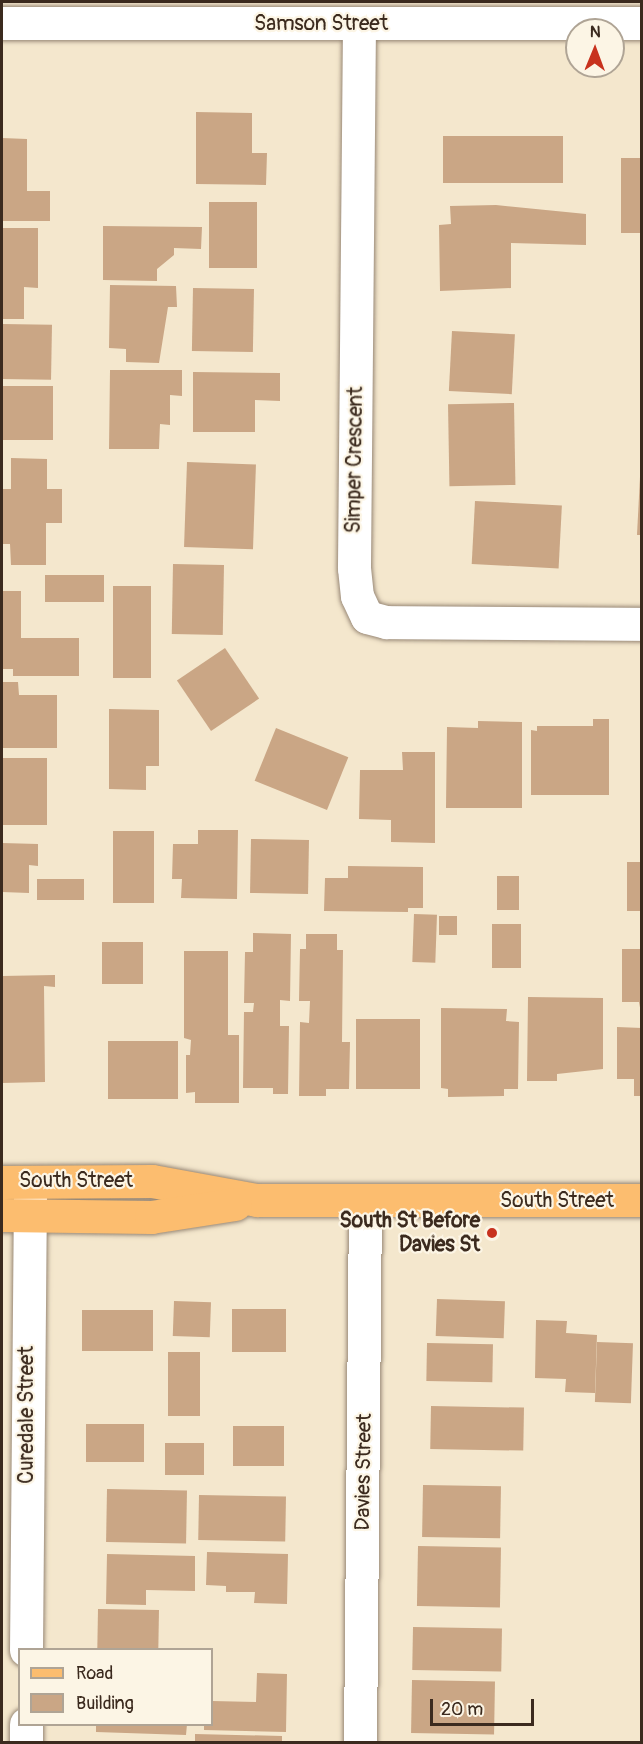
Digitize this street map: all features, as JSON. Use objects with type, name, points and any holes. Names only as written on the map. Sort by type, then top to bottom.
[{"type":"main road","name":"South Street","points":[[16,1182],[152,1181],[258,1200]]},
{"type":"main road","name":"South Street","points":[[16,1215],[151,1217],[258,1200],[642,1200]]},
{"type":"street","name":"Samson Street","points":[[2,23],[642,23]]},
{"type":"street","name":"Simper Crescent","points":[[359,24],[354,568],[357,596],[367,617],[386,622],[642,624]]},
{"type":"street","name":"Curedale Street","points":[[16,1182],[26,1648]]},
{"type":"street","name":"Davies Street","points":[[360,1743],[365,1201]]},
{"type":"street","points":[[26,1726],[26,1743]]},
{"type":"building","points":[[196,112],[252,113],[252,153],[267,153],[266,185],[196,184]]},
{"type":"building","points":[[443,136],[563,136],[563,183],[443,183]]},
{"type":"building","points":[[2,138],[27,139],[27,191],[50,191],[50,221],[2,221]]},
{"type":"building","points":[[621,158],[642,158],[642,233],[621,233]]},
{"type":"building","points":[[209,202],[257,202],[257,268],[209,268]]},
{"type":"building","points":[[496,205],[586,214],[586,245],[511,243],[511,288],[440,291],[439,225],[451,224],[450,206]]},
{"type":"building","points":[[103,226],[202,227],[201,249],[174,248],[174,255],[157,269],[157,281],[103,280]]},
{"type":"building","points":[[2,228],[38,228],[38,288],[24,287],[24,319],[2,319]]},
{"type":"building","points":[[110,285],[176,286],[177,307],[168,307],[159,363],[126,362],[126,349],[109,348]]},
{"type":"building","points":[[193,288],[254,289],[253,352],[192,351]]},
{"type":"building","points":[[2,324],[52,325],[51,380],[2,379]]},
{"type":"building","points":[[452,331],[515,334],[512,394],[449,391]]},
{"type":"building","points":[[110,370],[182,370],[182,396],[170,395],[170,425],[160,424],[159,449],[109,449]]},
{"type":"building","points":[[193,372],[280,373],[280,401],[255,400],[255,432],[193,432]]},
{"type":"building","points":[[2,386],[53,386],[53,440],[2,440]]},
{"type":"building","points":[[514,403],[515,485],[449,486],[448,404]]},
{"type":"building","points":[[11,458],[47,459],[47,489],[62,489],[62,523],[46,523],[46,565],[11,565],[10,544],[2,544],[2,489],[11,489]]},
{"type":"building","points":[[187,462],[256,464],[253,549],[184,547]]},
{"type":"building","points":[[640,477],[642,477],[642,535],[637,535]]},
{"type":"building","points":[[475,501],[562,506],[559,568],[472,564]]},
{"type":"building","points":[[173,564],[224,565],[223,635],[172,634]]},
{"type":"building","points":[[45,575],[104,575],[104,602],[45,602]]},
{"type":"building","points":[[113,586],[151,586],[151,678],[113,678]]},
{"type":"building","points":[[2,591],[21,591],[21,638],[79,638],[79,676],[13,676],[13,669],[2,669]]},
{"type":"building","points":[[225,648],[259,699],[211,731],[177,680]]},
{"type":"building","points":[[2,682],[18,682],[19,695],[57,695],[57,748],[2,748]]},
{"type":"building","points":[[109,709],[159,710],[159,766],[146,766],[146,790],[109,789]]},
{"type":"building","points":[[593,719],[609,719],[609,795],[531,795],[531,730],[537,731],[537,726],[593,726]]},
{"type":"building","points":[[478,721],[522,722],[522,808],[446,808],[447,727],[478,728]]},
{"type":"building","points":[[276,728],[348,757],[327,810],[255,781]]},
{"type":"building","points":[[402,752],[435,752],[435,843],[391,842],[391,820],[359,819],[360,770],[403,770]]},
{"type":"building","points":[[2,758],[47,758],[47,825],[2,825]]},
{"type":"building","points":[[198,830],[238,830],[237,899],[181,898],[182,879],[172,879],[173,844],[198,844]]},
{"type":"building","points":[[113,831],[154,831],[154,903],[113,903]]},
{"type":"building","points":[[251,839],[309,840],[308,894],[250,893]]},
{"type":"building","points":[[2,843],[38,844],[38,866],[29,865],[29,893],[2,892]]},
{"type":"building","points":[[627,862],[642,862],[642,911],[627,911]]},
{"type":"building","points":[[348,866],[423,867],[423,908],[408,908],[408,912],[324,911],[325,878],[348,878]]},
{"type":"building","points":[[497,876],[519,876],[519,910],[497,910]]},
{"type":"building","points":[[37,879],[84,879],[84,900],[37,900]]},
{"type":"building","points":[[414,914],[437,915],[435,963],[412,962]]},
{"type":"building","points":[[439,916],[457,916],[457,935],[439,935]]},
{"type":"building","points":[[492,924],[521,924],[521,968],[492,968]]},
{"type":"building","points":[[253,933],[291,934],[290,1001],[280,1000],[280,1026],[289,1026],[288,1094],[273,1094],[273,1088],[243,1088],[244,1012],[253,1012],[254,1003],[244,1003],[245,952],[253,952]]},
{"type":"building","points":[[306,934],[337,934],[337,950],[343,950],[342,1042],[350,1042],[349,1089],[326,1089],[326,1096],[299,1096],[300,1022],[309,1023],[310,1001],[299,1001],[300,949],[306,949]]},
{"type":"building","points":[[102,942],[143,942],[143,984],[102,984]]},
{"type":"building","points":[[622,949],[642,949],[642,1019],[639,1002],[622,1002]]},
{"type":"building","points":[[184,951],[228,951],[228,1035],[239,1035],[239,1103],[195,1103],[195,1092],[186,1093],[186,1055],[190,1055],[191,1040],[184,1038]]},
{"type":"building","points":[[55,975],[55,987],[44,986],[45,1082],[2,1083],[2,976]]},
{"type":"building","points":[[528,997],[603,998],[603,1069],[557,1074],[557,1081],[527,1081]]},
{"type":"building","points":[[441,1008],[507,1009],[506,1021],[519,1022],[518,1089],[504,1089],[504,1096],[448,1097],[448,1089],[441,1088]]},
{"type":"building","points":[[356,1019],[420,1019],[420,1089],[356,1089]]},
{"type":"building","points":[[617,1027],[642,1028],[642,1096],[634,1096],[634,1079],[617,1079]]},
{"type":"building","points":[[108,1041],[178,1041],[178,1099],[108,1099]]},
{"type":"building","points":[[437,1299],[505,1301],[504,1338],[436,1336]]},
{"type":"building","points":[[174,1301],[211,1302],[210,1337],[173,1336]]},
{"type":"building","points":[[232,1309],[286,1309],[286,1352],[232,1352]]},
{"type":"building","points":[[82,1310],[153,1310],[153,1351],[82,1351]]},
{"type":"building","points":[[536,1320],[567,1321],[566,1333],[597,1335],[595,1393],[565,1392],[566,1379],[535,1378]]},
{"type":"building","points":[[597,1342],[633,1343],[631,1403],[595,1402]]},
{"type":"building","points":[[427,1343],[493,1344],[492,1382],[426,1381]]},
{"type":"building","points":[[168,1352],[200,1352],[200,1416],[168,1416]]},
{"type":"building","points":[[431,1406],[524,1408],[523,1451],[430,1449]]},
{"type":"building","points":[[86,1424],[144,1424],[144,1462],[86,1462]]},
{"type":"building","points":[[233,1426],[284,1426],[284,1466],[233,1466]]},
{"type":"building","points":[[165,1443],[204,1443],[204,1475],[165,1475]]},
{"type":"building","points":[[423,1485],[501,1486],[500,1538],[422,1537]]},
{"type":"building","points":[[107,1489],[187,1490],[186,1543],[106,1542]]},
{"type":"building","points":[[199,1495],[286,1497],[285,1542],[198,1540]]},
{"type":"building","points":[[418,1546],[501,1547],[500,1607],[417,1606]]},
{"type":"building","points":[[207,1552],[288,1554],[287,1604],[254,1603],[255,1592],[226,1592],[226,1586],[206,1585]]},
{"type":"building","points":[[107,1554],[195,1556],[195,1591],[146,1590],[146,1605],[106,1604]]},
{"type":"building","points":[[98,1609],[159,1610],[158,1648],[97,1648]]},
{"type":"building","points":[[413,1627],[502,1629],[501,1672],[412,1670]]},
{"type":"building","points":[[257,1673],[287,1674],[286,1732],[204,1730],[204,1726],[213,1726],[213,1701],[256,1702]]},
{"type":"building","points":[[412,1680],[495,1681],[494,1734],[411,1733]]},
{"type":"building","points":[[96,1726],[187,1726],[186,1735],[96,1732]]},
{"type":"building","points":[[195,1734],[282,1736],[282,1742],[195,1742]]},
{"type":"place","name":"South St Before Davies St","points":[[492,1233]]}]
